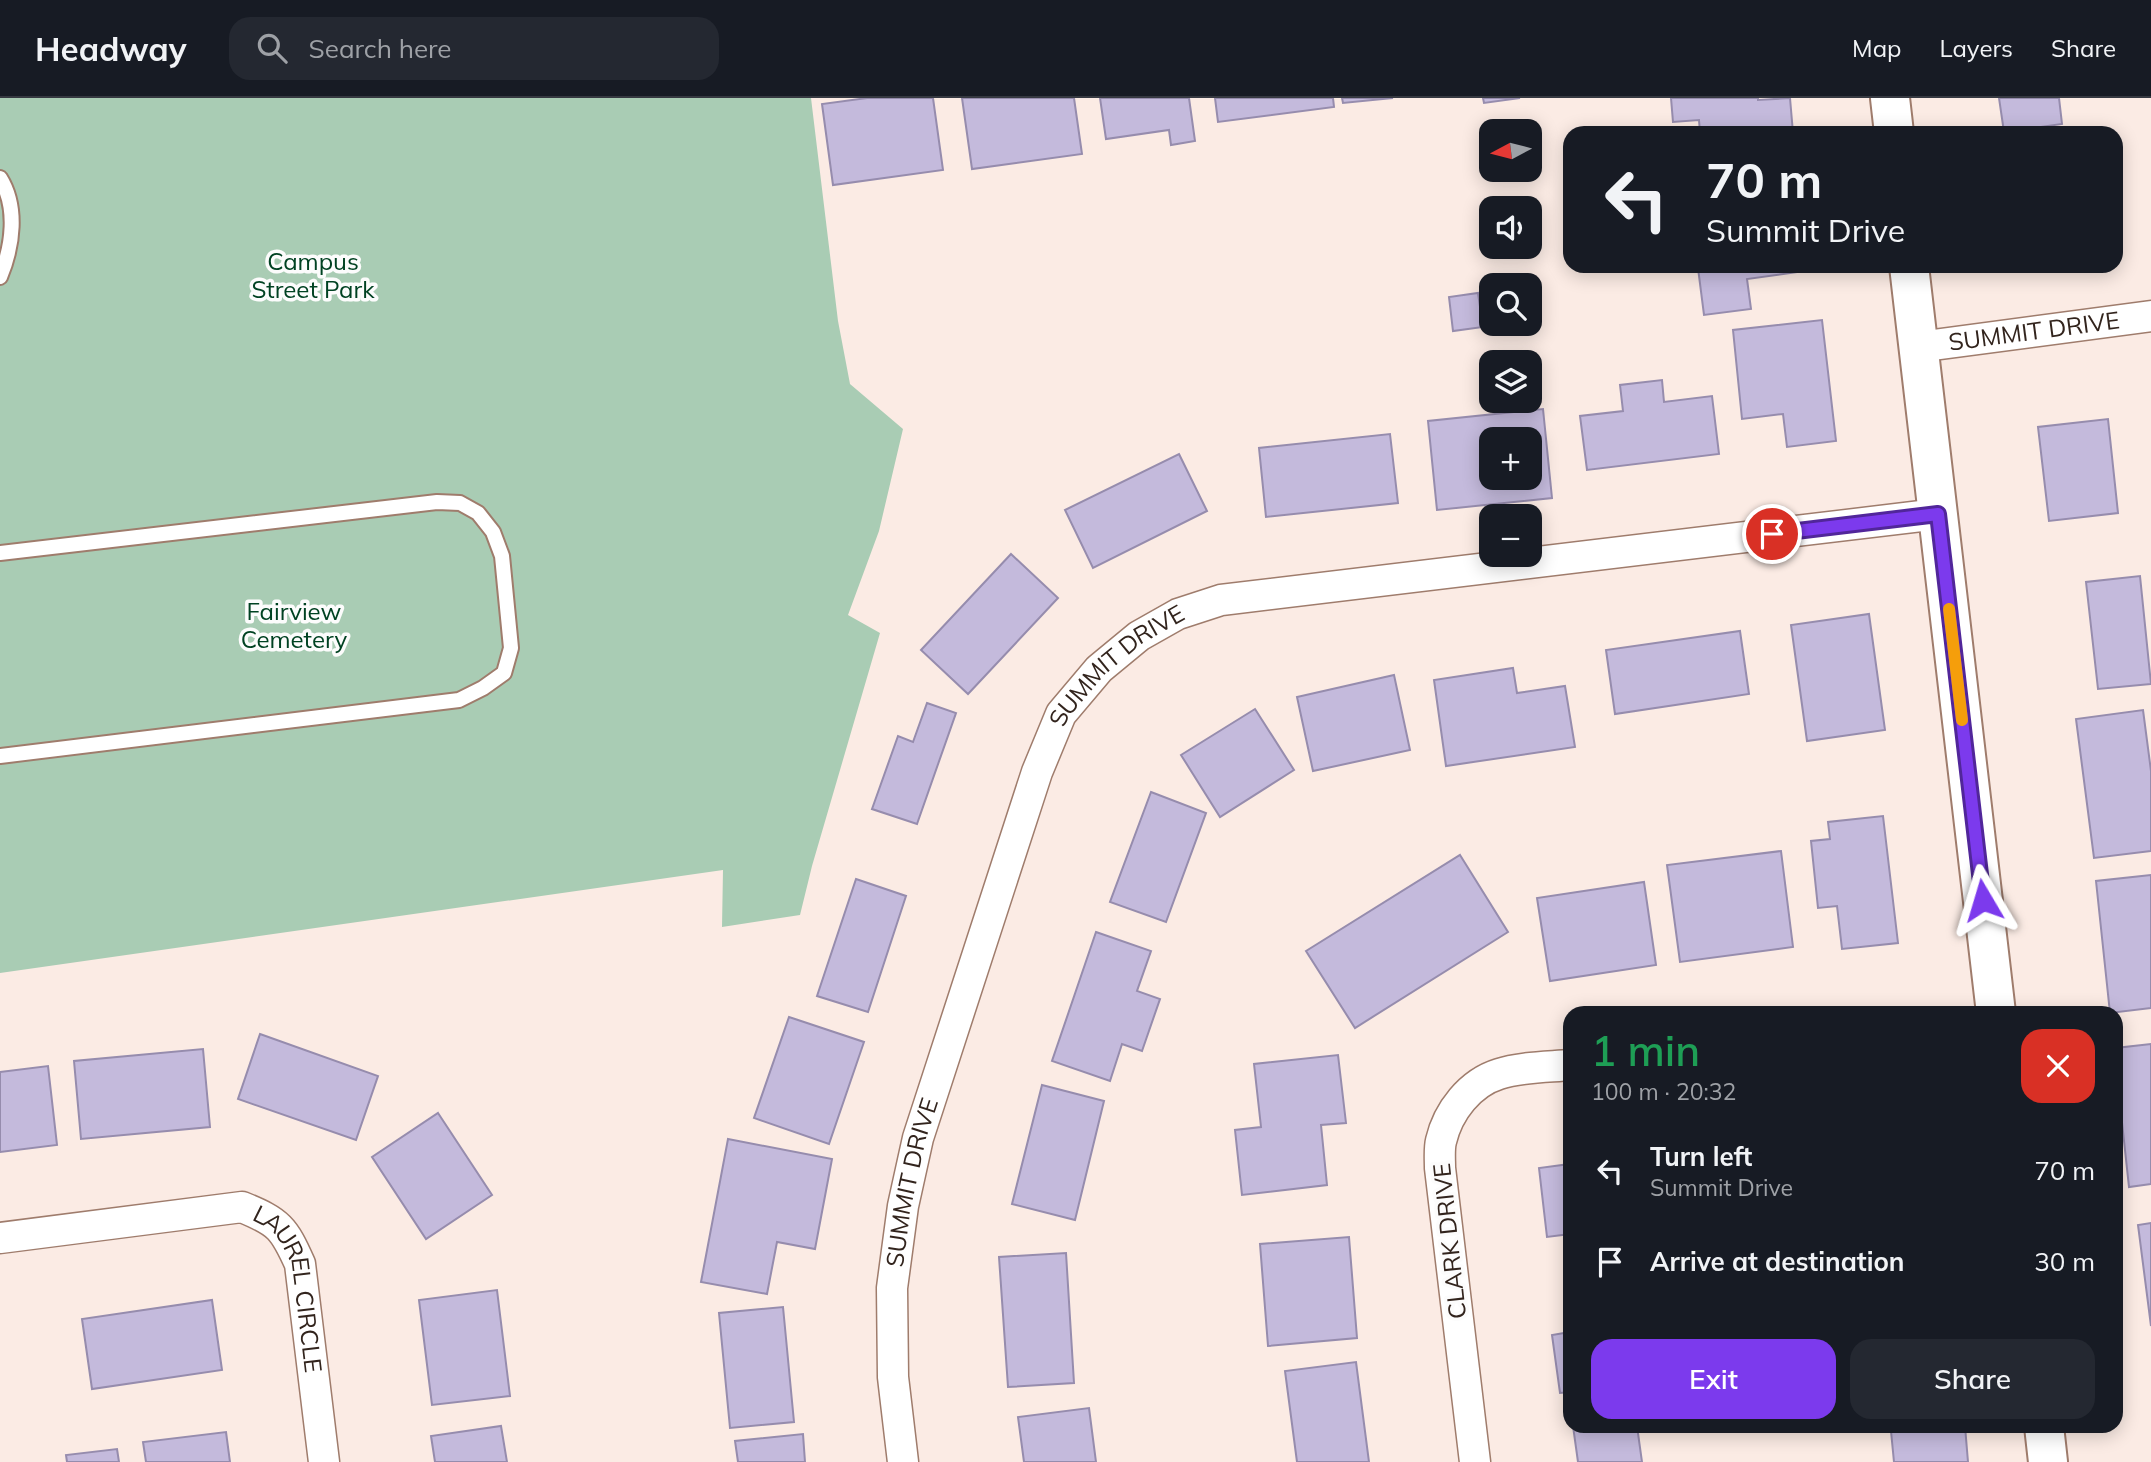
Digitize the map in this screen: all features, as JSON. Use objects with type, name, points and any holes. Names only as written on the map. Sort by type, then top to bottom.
[{"type":"main road","points":[[1890,98],[1893,126]]},
{"type":"main road","points":[[1910,273],[1938,514],[1988,1006]]},
{"type":"main road","points":[[2044,1433],[2048,1462]]},
{"type":"street","name":"SUMMIT DRIVE","points":[[1918,347],[2151,316]]},
{"type":"street","name":"SUMMIT DRIVE","points":[[903,1462],[893,1377],[892,1289],[904,1206],[918,1138],[1037,772],[1061,714],[1099,669],[1139,636],[1178,614],[1221,600],[1938,514]]},
{"type":"street","name":"CLARK DRIVE","points":[[1475,1462],[1440,1168],[1440,1142],[1449,1118],[1466,1094],[1480,1082],[1500,1073],[1563,1066]]},
{"type":"street","name":"LAUREL CIRCLE","points":[[0,1238],[242,1207],[268,1217],[288,1236],[300,1264],[324,1462]]},
{"type":"lane","points":[[0,178],[9,201],[13,227],[0,277]]},
{"type":"lane","points":[[0,553],[438,502],[460,503],[478,513],[493,532],[502,556],[511,648],[504,673],[483,688],[458,700],[3,754]]},
{"type":"green space","points":[[0,98],[811,98],[838,321],[850,384],[903,429],[879,531],[848,615],[880,633],[800,915],[722,927],[723,870],[0,973]]},
{"type":"building","points":[[867,98],[933,98],[943,170],[833,185],[822,104]]},
{"type":"building","points":[[962,98],[1074,98],[1082,154],[972,169]]},
{"type":"building","points":[[1100,98],[1189,98],[1195,141],[1171,145],[1169,130],[1106,139]]},
{"type":"building","points":[[1215,98],[1333,98],[1334,107],[1218,122]]},
{"type":"building","points":[[1342,98],[1393,98],[1343,103]]},
{"type":"building","points":[[1483,98],[1520,98],[1484,103]]},
{"type":"building","points":[[1671,98],[1790,98],[1792,126],[1699,126],[1699,120],[1673,122]]},
{"type":"building","points":[[1999,98],[2059,98],[2062,124],[2003,126]]},
{"type":"building","points":[[1699,273],[1790,273],[1747,279],[1751,309],[1704,315]]},
{"type":"building","points":[[1478,293],[1479,328],[1453,331],[1449,297]]},
{"type":"building","points":[[1822,320],[1836,441],[1787,447],[1783,414],[1742,419],[1733,330]]},
{"type":"building","points":[[1662,380],[1664,402],[1712,396],[1719,454],[1587,470],[1580,416],[1623,411],[1620,385]]},
{"type":"building","points":[[1543,409],[1552,498],[1437,510],[1428,421],[1505,413],[1542,413]]},
{"type":"building","points":[[2108,419],[2118,513],[2049,521],[2038,427]]},
{"type":"building","points":[[1390,434],[1398,503],[1266,517],[1259,448]]},
{"type":"building","points":[[1179,454],[1207,511],[1093,568],[1065,510]]},
{"type":"building","points":[[1011,554],[1058,598],[968,694],[921,650]]},
{"type":"building","points":[[2140,576],[2151,684],[2098,689],[2086,582]]},
{"type":"building","points":[[1869,614],[1885,730],[1807,741],[1791,625]]},
{"type":"building","points":[[1740,631],[1749,694],[1615,714],[1606,650]]},
{"type":"building","points":[[1513,668],[1517,693],[1565,686],[1575,747],[1446,766],[1434,680]]},
{"type":"building","points":[[1394,675],[1410,750],[1313,771],[1297,697]]},
{"type":"building","points":[[927,703],[956,713],[917,824],[872,809],[898,736],[913,742]]},
{"type":"building","points":[[1255,709],[1294,770],[1220,817],[1181,755]]},
{"type":"building","points":[[2143,710],[2151,771],[2151,851],[2094,858],[2076,719]]},
{"type":"building","points":[[1151,792],[1206,813],[1166,922],[1110,902]]},
{"type":"building","points":[[1883,816],[1898,943],[1842,949],[1837,906],[1818,908],[1811,841],[1830,839],[1828,822]]},
{"type":"building","points":[[1781,851],[1793,947],[1680,962],[1667,865]]},
{"type":"building","points":[[1460,855],[1508,932],[1355,1028],[1306,951]]},
{"type":"building","points":[[2151,875],[2151,1008],[2123,1011],[2123,1006],[2109,1006],[2096,881]]},
{"type":"building","points":[[856,879],[906,896],[868,1012],[817,996]]},
{"type":"building","points":[[1644,882],[1656,965],[1550,981],[1537,898]]},
{"type":"building","points":[[1096,932],[1151,951],[1137,991],[1160,999],[1142,1051],[1122,1044],[1110,1081],[1052,1061]]},
{"type":"building","points":[[789,1017],[864,1042],[829,1144],[754,1118]]},
{"type":"building","points":[[260,1034],[378,1076],[356,1140],[238,1099]]},
{"type":"building","points":[[2151,1044],[2151,1184],[2129,1187],[2123,1132],[2123,1047]]},
{"type":"building","points":[[203,1049],[210,1127],[81,1139],[74,1061]]},
{"type":"building","points":[[1338,1055],[1346,1123],[1321,1125],[1327,1185],[1242,1195],[1235,1130],[1261,1127],[1254,1064]]},
{"type":"building","points":[[48,1066],[57,1145],[0,1152],[0,1072]]},
{"type":"building","points":[[1042,1085],[1104,1101],[1075,1220],[1012,1204]]},
{"type":"building","points":[[438,1113],[492,1195],[426,1239],[372,1157]]},
{"type":"building","points":[[728,1139],[832,1159],[815,1249],[777,1242],[767,1294],[701,1282]]},
{"type":"building","points":[[1563,1165],[1563,1235],[1547,1237],[1539,1168]]},
{"type":"building","points":[[2151,1223],[2151,1326],[2138,1225]]},
{"type":"building","points":[[1349,1237],[1357,1338],[1268,1346],[1260,1244]]},
{"type":"building","points":[[1066,1253],[1074,1383],[1008,1387],[999,1257]]},
{"type":"building","points":[[497,1290],[510,1396],[432,1405],[419,1300]]},
{"type":"building","points":[[212,1300],[222,1370],[92,1389],[82,1319]]},
{"type":"building","points":[[783,1307],[794,1422],[730,1428],[719,1313]]},
{"type":"building","points":[[1563,1333],[1563,1393],[1560,1393],[1552,1335]]},
{"type":"building","points":[[1356,1362],[1369,1462],[1297,1462],[1285,1371]]},
{"type":"building","points":[[1089,1408],[1096,1462],[1024,1462],[1018,1417]]},
{"type":"building","points":[[501,1426],[507,1462],[435,1462],[431,1436]]},
{"type":"building","points":[[226,1432],[230,1462],[146,1462],[143,1442]]},
{"type":"building","points":[[1574,1433],[1638,1433],[1642,1462],[1578,1462]]},
{"type":"building","points":[[1891,1433],[1966,1433],[1968,1462],[1894,1462]]},
{"type":"building","points":[[803,1434],[805,1462],[738,1462],[735,1441]]},
{"type":"building","points":[[117,1449],[119,1462],[67,1462],[66,1455]]},
{"type":"slow traffic","points":[[1949,609],[1962,720]]},
{"type":"route","points":[[1772,534],[1938,514],[1983,900]]},
{"type":"park label","name":"Campus Street Park","points":[[313,276]]},
{"type":"park label","name":"Fairview Cemetery","points":[[294,626]]}]
